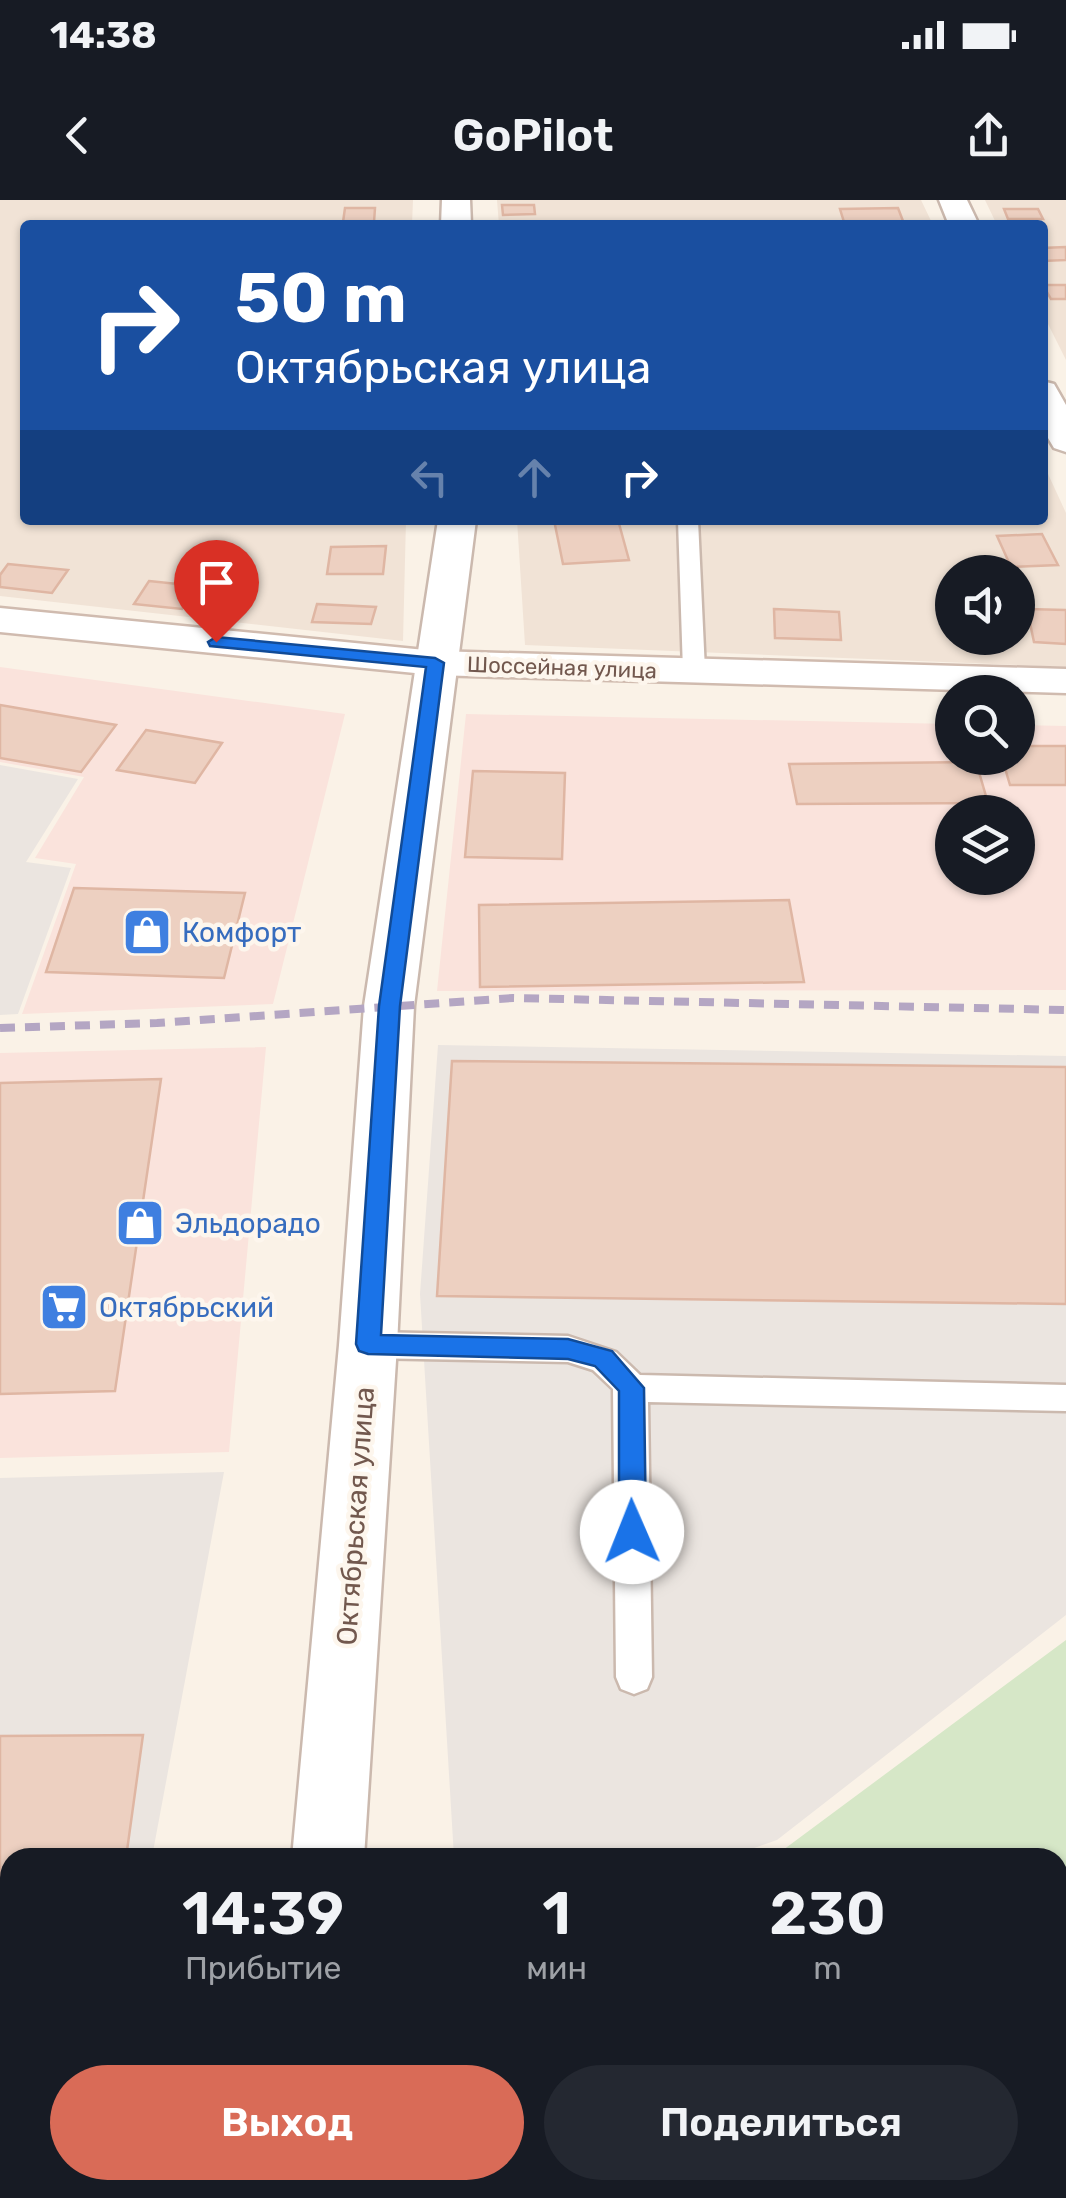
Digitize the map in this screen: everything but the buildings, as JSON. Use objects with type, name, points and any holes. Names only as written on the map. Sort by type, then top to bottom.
[{"type":"street","points":[[1048,403],[1066,440]]},
{"type":"street","name":"Октябрьская улица","points":[[329,1848],[368,1344],[389,1006],[456,525]]},
{"type":"street","name":"Шоссейная улица","points":[[0,620],[435,663],[1066,681]]},
{"type":"lane","points":[[688,525],[694,670]]},
{"type":"lane","points":[[368,1344],[590,1352],[618,1370],[631,1388],[634,1677]]},
{"type":"lane","points":[[631,1388],[1066,1398]]},
{"type":"shaded area","points":[[0,200],[413,200],[412,220],[20,220],[20,525],[406,525],[403,641],[0,596]]},
{"type":"shaded area","points":[[497,200],[921,200],[931,220],[499,220]]},
{"type":"shaded area","points":[[985,200],[1066,200],[1066,360],[1048,324],[1048,220],[995,220]]},
{"type":"shaded area","points":[[1048,474],[1066,513],[1066,667],[525,645],[517,525],[1048,525]]},
{"type":"shaded area","points":[[0,667],[345,714],[273,1004],[22,1014],[76,864],[35,858],[84,777],[0,762]]},
{"type":"shaded area","points":[[466,714],[935,724],[935,775],[1035,775],[1035,725],[1066,726],[1066,990],[437,991]]},
{"type":"shaded area","points":[[0,765],[78,779],[26,862],[71,868],[18,1014],[0,1015]]},
{"type":"shaded area","points":[[438,1045],[1066,1056],[1066,1615],[777,1840],[754,1848],[453,1848],[420,1294]]},
{"type":"shaded area","points":[[266,1047],[229,1452],[0,1458],[0,1053]]},
{"type":"shaded area","points":[[224,1472],[154,1848],[0,1848],[0,1478]]},
{"type":"green space","points":[[1066,1640],[1066,1848],[786,1848]]},
{"type":"railway","points":[[0,1028],[157,1023],[513,998],[1066,1010]]},
{"type":"place","name":"Комфорт","points":[[147,932]]},
{"type":"place","name":"Эльдорадо","points":[[140,1223]]},
{"type":"place","name":"Октябрьский","points":[[64,1307]]},
{"type":"route","points":[[216,642],[435,663],[389,1006],[368,1344],[568,1349],[603,1358],[631,1388],[632,1532]]}]
